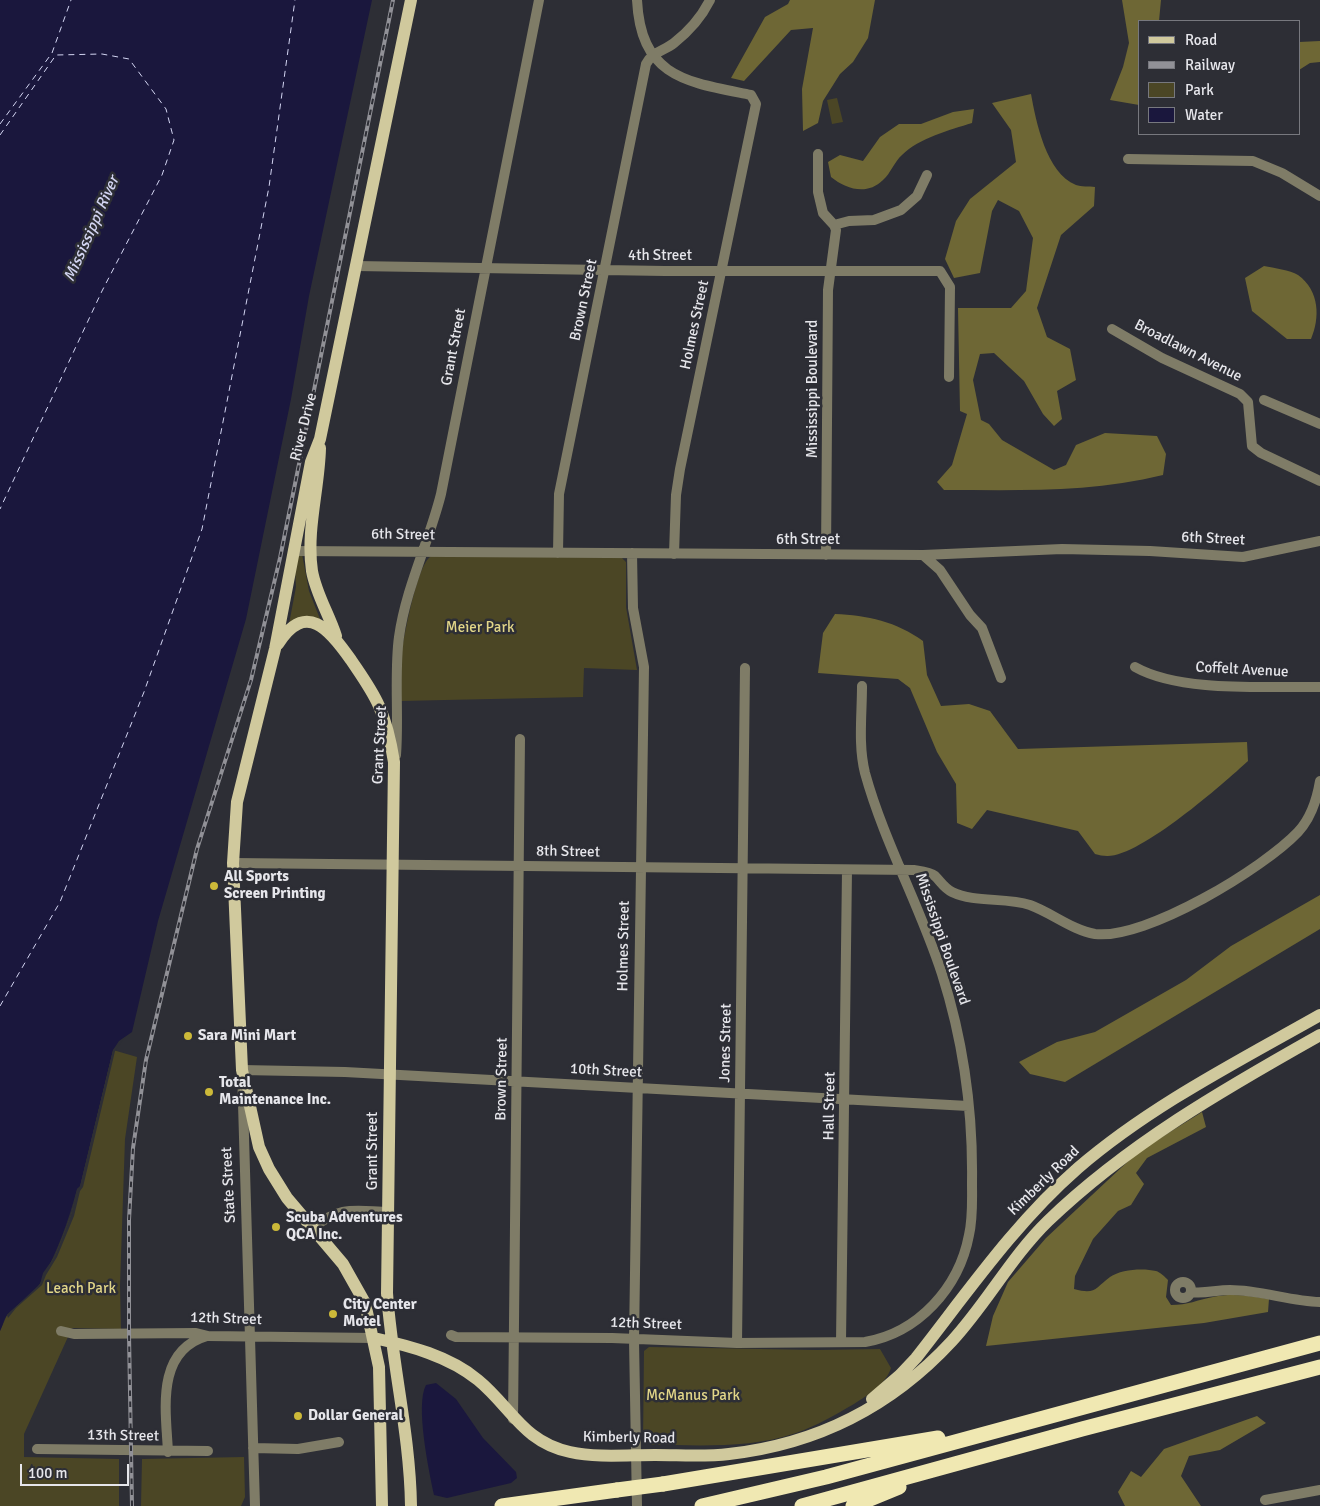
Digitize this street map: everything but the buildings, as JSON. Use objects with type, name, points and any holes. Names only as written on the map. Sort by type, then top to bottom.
[{"type":"highway","points":[[702,1506],[826,1477],[1320,1343]]},
{"type":"highway","points":[[802,1506],[941,1467],[1320,1367]]},
{"type":"highway","points":[[502,1506],[663,1484],[944,1437],[979,1436]]},
{"type":"highway","points":[[853,1506],[941,1467]]},
{"type":"main road","name":"River Drive","points":[[233,863],[237,802],[275,649],[311,462],[320,439],[411,0]]},
{"type":"main road","points":[[320,439],[311,551],[312,572],[319,597],[337,640]]},
{"type":"main road","points":[[275,649],[292,627],[306,622],[325,627],[337,640],[380,707],[388,732],[394,762],[394,792]]},
{"type":"main road","name":"Grant Street","points":[[394,792],[387,1293],[390,1342],[406,1430],[411,1506]]},
{"type":"main road","name":"State Street","points":[[233,863],[242,1070]]},
{"type":"main road","name":"Kimberly Road","points":[[838,1424],[900,1375],[1030,1215],[1077,1169],[1107,1144],[1169,1101],[1320,1015]]},
{"type":"main road","name":"Kimberly Road","points":[[390,1342],[445,1359],[464,1369],[492,1392],[513,1419],[542,1441],[567,1452],[587,1455],[705,1456],[738,1453],[797,1440],[860,1416],[922,1371],[954,1339],[1020,1253],[1048,1222],[1096,1179],[1150,1136],[1320,1035]]},
{"type":"main road","points":[[242,1070],[255,1130],[269,1169],[287,1198],[352,1275],[365,1303],[374,1338],[378,1367],[382,1506]]},
{"type":"main road","name":"12th Street","points":[[374,1338],[390,1342]]},
{"type":"street","name":"Grant Street","points":[[394,792],[398,726],[397,652],[401,627],[418,562],[424,551],[441,494],[539,0]]},
{"type":"street","points":[[637,0],[644,39],[653,55],[674,44],[687,31],[710,0]]},
{"type":"street","name":"Holmes Street","points":[[653,55],[657,62],[670,72],[693,83],[751,95],[756,104],[680,469],[676,495],[674,554]]},
{"type":"street","name":"Brown Street","points":[[558,553],[559,494],[646,64],[653,55]]},
{"type":"street","points":[[818,154],[818,192],[823,213],[834,225],[849,221],[874,220],[900,210],[917,196],[927,174]]},
{"type":"street","points":[[1128,159],[1255,162],[1282,173],[1320,196]]},
{"type":"street","name":"Mississippi Boulevard","points":[[826,555],[830,271],[836,230],[834,225]]},
{"type":"street","name":"4th Street","points":[[356,266],[940,272],[949,282],[950,291],[949,377]]},
{"type":"street","name":"Broadlawn Avenue","points":[[1112,329],[1162,358],[1240,394],[1248,402],[1252,446],[1261,453],[1320,480]]},
{"type":"street","points":[[1264,400],[1320,424]]},
{"type":"street","name":"6th Street","points":[[293,551],[826,555],[1062,549],[1150,551],[1243,557],[1320,541]]},
{"type":"street","name":"Holmes Street","points":[[632,553],[633,608],[644,667],[634,1340]]},
{"type":"street","points":[[923,554],[940,570],[970,615],[982,628],[1001,678]]},
{"type":"street","name":"Coffelt Avenue","points":[[1135,667],[1149,675],[1210,686],[1320,687]]},
{"type":"street","name":"Jones Street","points":[[737,1343],[745,668]]},
{"type":"street","name":"Mississippi Boulevard","points":[[841,1342],[874,1340],[894,1334],[914,1323],[932,1307],[949,1285],[969,1236],[972,1154],[968,1106],[950,1002],[920,912],[883,827],[864,770],[861,746],[862,686]]},
{"type":"street","name":"Brown Street","points":[[513,1419],[520,739]]},
{"type":"street","name":"8th Street","points":[[233,863],[902,870],[934,875],[950,891],[964,896],[1001,899],[1029,905],[1084,931],[1097,934],[1114,933],[1142,927],[1213,893],[1272,855],[1298,831],[1313,810],[1320,780]]},
{"type":"street","name":"Hall Street","points":[[841,1342],[848,870]]},
{"type":"street","name":"10th Street","points":[[242,1070],[390,1075],[968,1106]]},
{"type":"street","name":"State Street","points":[[242,1070],[255,1506]]},
{"type":"street","points":[[313,1228],[334,1213],[344,1211],[389,1212]]},
{"type":"street","points":[[1190,1292],[1202,1293],[1229,1290],[1294,1301],[1320,1302]]},
{"type":"street","name":"12th Street","points":[[61,1331],[74,1334],[196,1334],[208,1336],[374,1338]]},
{"type":"street","points":[[170,1334],[177,1357]]},
{"type":"street","name":"12th Street","points":[[451,1335],[456,1338],[612,1338],[737,1343],[841,1342]]},
{"type":"street","points":[[168,1452],[165,1390],[170,1369],[177,1357],[192,1343],[208,1336]]},
{"type":"street","points":[[634,1340],[637,1506]]},
{"type":"street","points":[[253,1448],[298,1448],[339,1442]]},
{"type":"street","name":"13th Street","points":[[37,1449],[208,1451]]},
{"type":"street","points":[[1265,1500],[1320,1490]]},
{"type":"green space","points":[[837,98],[843,122],[832,124],[827,100]]},
{"type":"green space","points":[[299,554],[302,554],[309,591],[320,619],[289,624],[296,587],[295,569]]},
{"type":"green space","name":"Meier Park","points":[[431,556],[621,557],[626,562],[626,607],[637,670],[584,668],[583,697],[400,701],[400,662],[407,623],[420,574]]},
{"type":"green space","name":"Leach Park","points":[[113,1050],[137,1057],[125,1139],[120,1286],[121,1329],[72,1328],[24,1434],[24,1457],[119,1459],[119,1506],[0,1506],[0,1331],[7,1315],[40,1284],[43,1273],[55,1256],[71,1215]]},
{"type":"green space","name":"McManus Park","points":[[649,1347],[816,1350],[880,1349],[891,1368],[881,1384],[865,1397],[825,1420],[796,1433],[761,1442],[743,1444],[652,1445],[643,1441],[644,1351]]},
{"type":"green space","points":[[244,1457],[245,1497],[241,1506],[141,1506],[142,1459]]},
{"type":"shaded area","points":[[790,0],[875,0],[868,38],[853,62],[840,74],[823,101],[818,123],[803,131],[802,89],[813,28],[791,30],[744,81],[731,78],[765,17],[788,4]]},
{"type":"shaded area","points":[[1122,0],[1161,0],[1159,20],[1138,20],[1138,105],[1110,100],[1123,67],[1129,43]]},
{"type":"shaded area","points":[[1320,41],[1320,62],[1310,63],[1300,69],[1300,42]]},
{"type":"shaded area","points":[[1031,94],[1044,145],[1057,170],[1076,185],[1095,187],[1094,206],[1061,235],[1037,308],[1047,337],[1070,349],[1076,380],[1057,391],[1062,419],[1054,426],[1043,414],[1024,381],[994,353],[980,354],[973,380],[981,420],[989,424],[1002,440],[1054,470],[1066,465],[1076,445],[1105,433],[1157,436],[1166,454],[1163,475],[1136,481],[1082,488],[944,490],[937,482],[952,465],[967,414],[960,411],[958,308],[1011,308],[1026,291],[1033,238],[1019,211],[998,200],[992,211],[980,273],[954,278],[945,259],[956,221],[970,199],[1016,162],[1011,130],[992,103]]},
{"type":"shaded area","points":[[974,109],[972,123],[935,135],[909,149],[877,185],[870,188],[857,189],[843,185],[831,177],[828,162],[840,155],[863,161],[880,137],[899,124],[921,124],[953,112]]},
{"type":"shaded area","points":[[1264,266],[1295,273],[1311,289],[1317,314],[1311,339],[1287,339],[1252,311],[1245,278]]},
{"type":"shaded area","points":[[835,614],[859,616],[892,624],[923,641],[927,675],[941,706],[969,704],[990,711],[1018,749],[1247,742],[1248,761],[1180,818],[1139,845],[1122,853],[1107,856],[1095,854],[1078,831],[987,810],[972,829],[957,823],[956,784],[937,752],[910,688],[898,679],[818,673],[823,633]]},
{"type":"shaded area","points":[[1320,895],[1320,929],[1065,1082],[1030,1074],[1019,1062],[1057,1042],[1095,1032],[1186,980],[1231,946]]},
{"type":"shaded area","points":[[1202,1112],[1206,1127],[1147,1158],[1136,1173],[1144,1184],[1131,1205],[1118,1211],[1093,1239],[1075,1276],[1074,1289],[1091,1291],[1120,1272],[1139,1269],[1151,1270],[1159,1272],[1168,1280],[1166,1297],[1171,1305],[1220,1296],[1241,1295],[1269,1299],[1268,1312],[1204,1323],[986,1346],[993,1316],[1008,1282],[1046,1238],[1138,1152]]},
{"type":"shaded area","points":[[1257,1416],[1266,1423],[1220,1450],[1189,1456],[1181,1476],[1201,1506],[1125,1506],[1118,1492],[1131,1471],[1141,1477],[1164,1449]]},
{"type":"water","name":"Mississippi River","points":[[0,0],[372,0],[309,296],[291,399],[246,619],[158,921],[132,1032],[119,1041],[113,1050],[80,1187],[77,1189],[66,1225],[52,1260],[41,1282],[30,1295],[7,1315],[0,1331]]},
{"type":"water","points":[[436,1383],[456,1399],[483,1438],[516,1472],[517,1478],[511,1483],[447,1498],[434,1495],[424,1438],[422,1407],[426,1385]]},
{"type":"pier","points":[[126,1036],[115,1051],[83,1187],[80,1191],[74,1216],[57,1257],[42,1285],[16,1308],[8,1318],[7,1315],[40,1284],[43,1273],[55,1256],[71,1215],[77,1189],[80,1186],[113,1050]]},
{"type":"ferry route","points":[[0,124],[52,53],[71,0]]},
{"type":"ferry route","points":[[0,1006],[60,902],[144,692],[202,529],[269,187],[295,0]]},
{"type":"ferry route","points":[[0,135],[56,55],[102,54],[129,59],[166,109],[174,140],[162,175],[102,291],[0,509]]},
{"type":"railway","points":[[132,1506],[129,1220],[133,1148],[146,1060],[197,849],[251,680],[280,558],[393,0]]},
{"type":"place","name":"All Sports Screen Printing","points":[[214,886]]},
{"type":"place","name":"Sara Mini Mart","points":[[188,1036]]},
{"type":"place","name":"Total Maintenance Inc.","points":[[209,1092]]},
{"type":"place","name":"Scuba Adventures QCA Inc.","points":[[276,1227]]},
{"type":"place","name":"City Center Motel","points":[[333,1314]]},
{"type":"place","name":"Dollar General","points":[[298,1416]]}]
